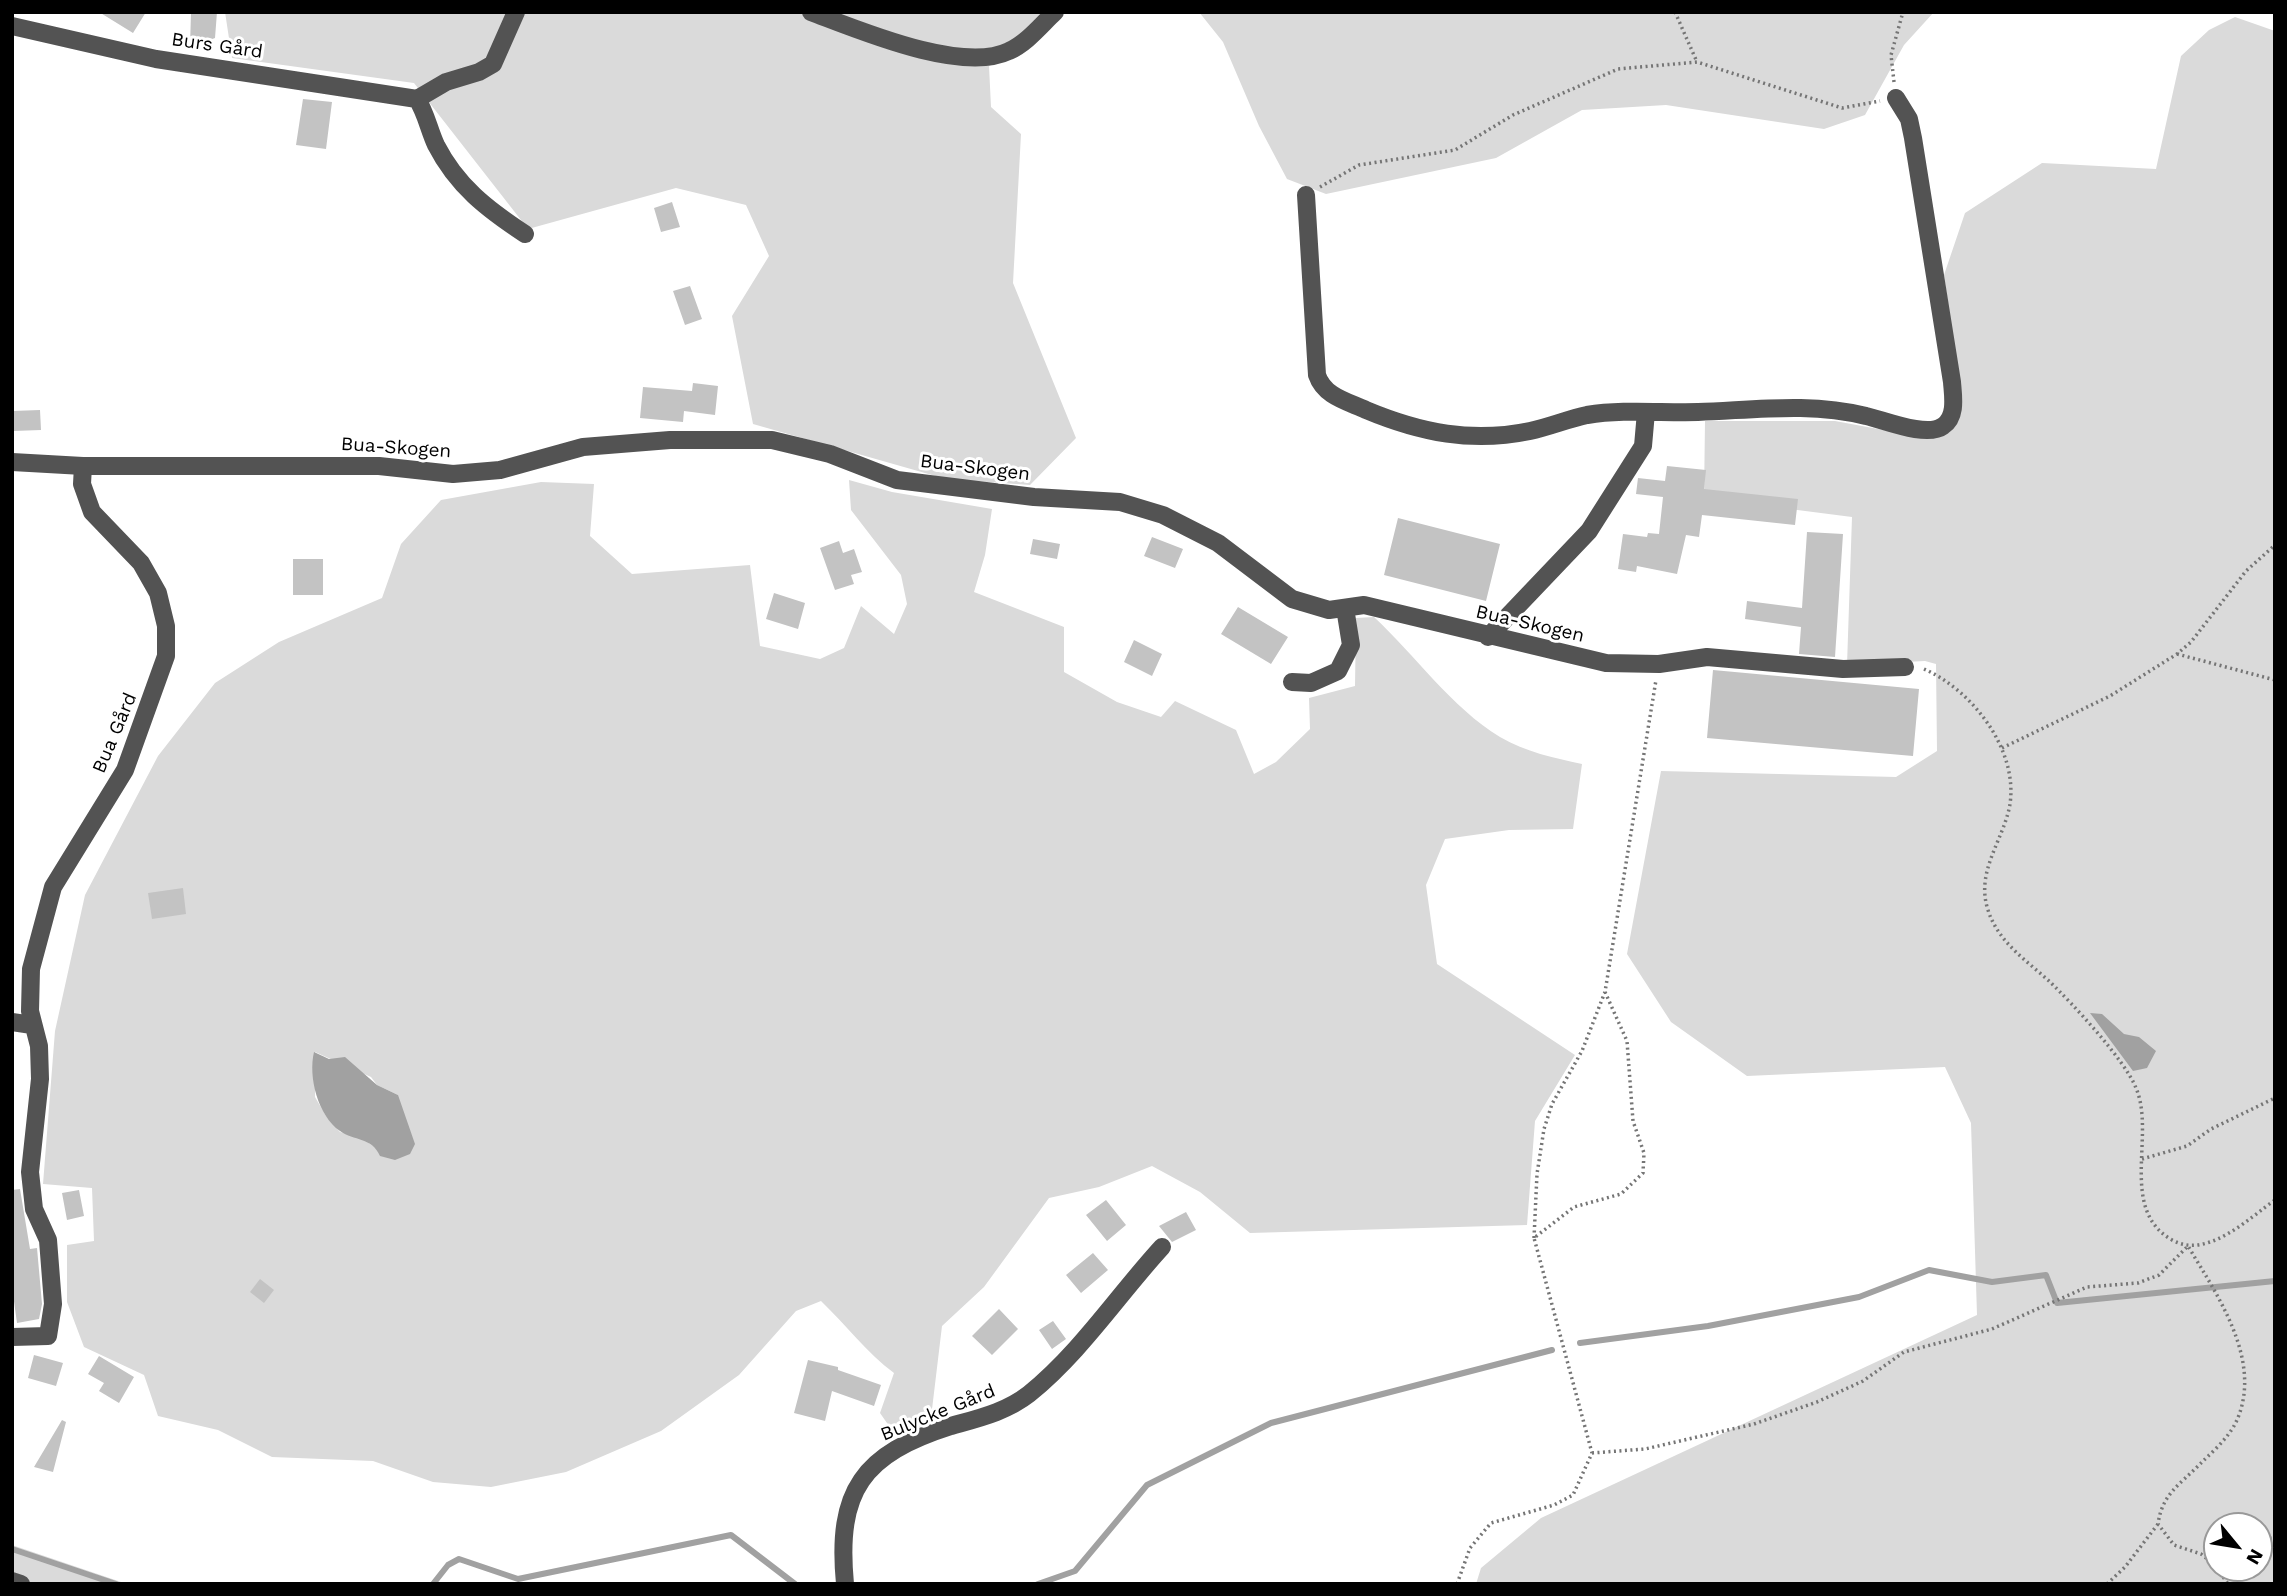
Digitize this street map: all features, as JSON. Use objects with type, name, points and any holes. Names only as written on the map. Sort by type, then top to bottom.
[{"type":"street","points":[[516,12],[493,64],[479,72],[446,82],[417,99],[436,145],[463,185],[482,206],[525,234]]},
{"type":"street","points":[[811,12],[933,52],[967,59],[987,59],[1011,51],[1055,12]]},
{"type":"street","name":"Burs Gård","points":[[12,26],[156,59],[417,99]]},
{"type":"street","points":[[1306,195],[1317,374],[1327,392],[1404,424],[1457,437],[1477,438],[1534,430],[1586,415],[1815,407],[1928,430],[1945,426],[1953,412],[1952,382],[1929,254],[1915,149],[1909,119],[1896,98]]},
{"type":"street","points":[[1488,637],[1589,531],[1643,446],[1646,412]]},
{"type":"street","name":"Bua-Skogen","points":[[12,461],[83,466],[314,464],[379,466],[453,474],[500,470],[583,447],[670,440],[772,440],[830,454],[897,480],[1034,497],[1120,502],[1163,515],[1217,543],[1292,599],[1329,610],[1364,605],[1488,637],[1606,663],[1659,664],[1707,657],[1843,669],[1905,667]]},
{"type":"street","name":"Bua Gård","points":[[12,1337],[48,1336],[53,1304],[48,1240],[34,1209],[30,1172],[40,1079],[39,1046],[32,1025],[31,969],[53,887],[125,770],[166,656],[166,626],[158,593],[141,564],[92,512],[82,484],[83,466]]},
{"type":"street","points":[[1292,682],[1323,680],[1342,665],[1351,645],[1345,608]]},
{"type":"street","points":[[12,1022],[32,1025]]},
{"type":"street","name":"Bulycke Gård","points":[[845,1584],[844,1546],[848,1515],[854,1492],[870,1466],[900,1447],[1014,1405],[1054,1370],[1161,1247]]},
{"type":"street","points":[[12,1581],[21,1584]]},
{"type":"path","points":[[1675,12],[1697,62]]},
{"type":"path","points":[[1306,195],[1359,165],[1455,150],[1513,115],[1618,69],[1697,62],[1842,108],[1896,98],[1891,55],[1903,12]]},
{"type":"path","points":[[2002,748],[2110,696],[2177,654],[2191,642],[2246,571],[2275,544]]},
{"type":"path","points":[[2177,654],[2275,680]]},
{"type":"path","points":[[1457,1584],[1470,1548],[1491,1523],[1554,1505],[1573,1495],[1592,1453],[1534,1238],[1537,1174],[1544,1129],[1552,1104],[1582,1051],[1605,992],[1659,664]]},
{"type":"path","points":[[1905,667],[1922,668],[1960,692],[1989,726],[2002,748],[2010,781],[2010,803],[1985,875],[1986,907],[1995,929],[2006,943],[2056,988],[2127,1071],[2137,1088],[2144,1119],[2142,1199],[2158,1229],[2172,1241],[2188,1246],[2219,1239],[2275,1200]]},
{"type":"path","points":[[1534,1238],[1574,1207],[1621,1194],[1643,1174],[1644,1153],[1633,1121],[1627,1041],[1605,992]]},
{"type":"path","points":[[2142,1159],[2187,1146],[2211,1129],[2275,1098]]},
{"type":"path","points":[[1592,1453],[1645,1449],[1754,1424],[1817,1402],[1863,1381],[1904,1352],[1992,1329],[2087,1287],[2138,1283],[2159,1275],[2188,1246]]},
{"type":"path","points":[[2106,1584],[2125,1567],[2158,1524],[2160,1504],[2219,1445],[2236,1422],[2244,1396],[2240,1351],[2227,1311],[2188,1246]]},
{"type":"path","points":[[2158,1524],[2174,1545],[2203,1555]]},
{"type":"shaded area","points":[[225,12],[1062,12],[1011,57],[989,66],[991,107],[1021,134],[1013,283],[1076,438],[1030,485],[946,479],[753,424],[732,316],[769,256],[746,205],[676,188],[528,229],[414,83],[232,58]]},
{"type":"shaded area","points":[[1199,12],[1934,12],[1904,45],[1865,115],[1824,129],[1666,105],[1582,110],[1496,158],[1326,194],[1287,179],[1259,126],[1223,42]]},
{"type":"shaded area","points":[[2235,17],[2275,31],[2275,1584],[1476,1584],[1481,1568],[1541,1518],[1977,1315],[1971,1123],[1945,1067],[1747,1076],[1671,1022],[1627,954],[1661,771],[1896,777],[1937,751],[1936,664],[1925,661],[1847,665],[1852,517],[1704,498],[1705,421],[1835,421],[1889,431],[1956,423],[1962,400],[1944,275],[1965,213],[2042,163],[2156,169],[2181,56],[2209,30]]},
{"type":"shaded area","points":[[849,480],[892,492],[992,509],[985,555],[974,592],[1064,627],[1064,672],[1117,702],[1161,717],[1175,701],[1236,730],[1254,774],[1276,762],[1310,729],[1309,698],[1355,686],[1356,618],[1374,617],[1450,696],[1482,725],[1520,747],[1582,764],[1573,829],[1509,830],[1445,839],[1426,885],[1437,964],[1575,1055],[1535,1121],[1527,1225],[1250,1233],[1200,1192],[1152,1166],[1099,1187],[1049,1198],[984,1287],[942,1326],[930,1426],[896,1436],[880,1413],[894,1373],[821,1301],[796,1311],[739,1375],[661,1431],[566,1472],[491,1487],[433,1482],[373,1461],[272,1457],[218,1430],[158,1416],[144,1375],[84,1347],[67,1302],[67,1245],[94,1241],[92,1188],[43,1184],[55,1031],[85,895],[158,756],[215,683],[279,642],[382,598],[401,544],[441,500],[541,482],[594,484],[590,536],[632,574],[750,565],[760,646],[820,659],[844,648],[861,606],[894,634],[907,604],[901,575],[851,510]],"holes":[[[315,1052],[371,1077],[377,1085],[398,1095],[377,1149],[361,1137],[340,1132],[326,1116],[315,1097]]]},
{"type":"shaded area","points":[[2090,1013],[2102,1014],[2124,1034],[2139,1037],[2156,1051],[2147,1068],[2133,1071]]},
{"type":"shaded area","points":[[314,1052],[329,1059],[345,1057],[377,1085],[398,1095],[415,1144],[410,1154],[395,1160],[380,1156],[372,1145],[345,1134],[332,1124],[316,1095],[312,1073]]},
{"type":"shaded area","points":[[12,1545],[127,1584],[12,1584]]},
{"type":"building","points":[[99,12],[146,12],[133,33]]},
{"type":"building","points":[[191,12],[217,12],[215,38],[190,47]]},
{"type":"building","points":[[303,99],[332,102],[326,149],[296,145]]},
{"type":"building","points":[[672,202],[680,227],[661,232],[654,208]]},
{"type":"building","points":[[690,286],[702,319],[685,325],[673,291]]},
{"type":"building","points":[[693,383],[718,386],[715,415],[684,411],[683,422],[640,418],[643,387],[692,391]]},
{"type":"building","points":[[40,410],[41,430],[13,431],[12,411]]},
{"type":"building","points":[[1667,466],[1706,470],[1704,489],[1798,499],[1795,525],[1702,515],[1699,537],[1686,535],[1677,574],[1637,566],[1636,572],[1618,569],[1623,534],[1647,537],[1648,533],[1659,534],[1663,497],[1636,494],[1638,478],[1665,481]]},
{"type":"building","points":[[1398,518],[1500,544],[1486,601],[1384,575]]},
{"type":"building","points":[[1807,532],[1843,534],[1835,657],[1799,654],[1801,627],[1745,619],[1747,601],[1802,608]]},
{"type":"building","points":[[1152,537],[1183,549],[1175,568],[1144,556]]},
{"type":"building","points":[[1033,539],[1060,544],[1057,559],[1030,554]]},
{"type":"building","points":[[839,541],[843,553],[854,549],[862,572],[851,575],[854,584],[835,590],[820,548]]},
{"type":"building","points":[[293,559],[323,559],[323,595],[293,595]]},
{"type":"building","points":[[774,593],[805,603],[798,629],[766,619]]},
{"type":"building","points":[[1238,607],[1288,637],[1271,664],[1221,634]]},
{"type":"building","points":[[1134,640],[1162,654],[1152,676],[1124,662]]},
{"type":"building","points":[[1713,670],[1919,689],[1913,756],[1707,738]]},
{"type":"building","points":[[183,888],[186,914],[152,919],[148,893]]},
{"type":"building","points":[[20,1189],[30,1249],[37,1248],[42,1304],[39,1319],[17,1323],[12,1287],[12,1190]]},
{"type":"building","points":[[79,1190],[84,1216],[67,1220],[62,1193]]},
{"type":"building","points":[[1106,1200],[1126,1225],[1107,1241],[1086,1215]]},
{"type":"building","points":[[1186,1212],[1196,1230],[1172,1242],[1159,1226]]},
{"type":"building","points":[[1093,1253],[1108,1270],[1081,1293],[1066,1275]]},
{"type":"building","points":[[260,1279],[274,1290],[264,1303],[250,1292]]},
{"type":"building","points":[[999,1309],[1018,1329],[992,1355],[972,1336]]},
{"type":"building","points":[[1053,1321],[1066,1339],[1052,1349],[1039,1330]]},
{"type":"building","points":[[34,1355],[63,1363],[56,1386],[28,1378]]},
{"type":"building","points":[[99,1356],[134,1377],[119,1403],[99,1391],[104,1383],[88,1374]]},
{"type":"building","points":[[808,1360],[838,1367],[838,1370],[881,1385],[874,1406],[832,1391],[825,1421],[794,1413]]},
{"type":"building","points":[[62,1420],[66,1422],[53,1472],[34,1467]]},
{"type":"waterway","points":[[1580,1343],[1708,1326],[1859,1297],[1929,1270],[1992,1282],[2046,1275],[2057,1303],[2275,1281]]},
{"type":"waterway","points":[[1038,1584],[1075,1571],[1147,1485],[1271,1423],[1552,1350]]},
{"type":"waterway","points":[[433,1584],[448,1565],[459,1559],[518,1579],[731,1535],[795,1584]]},
{"type":"waterway","points":[[12,1549],[116,1584]]}]
